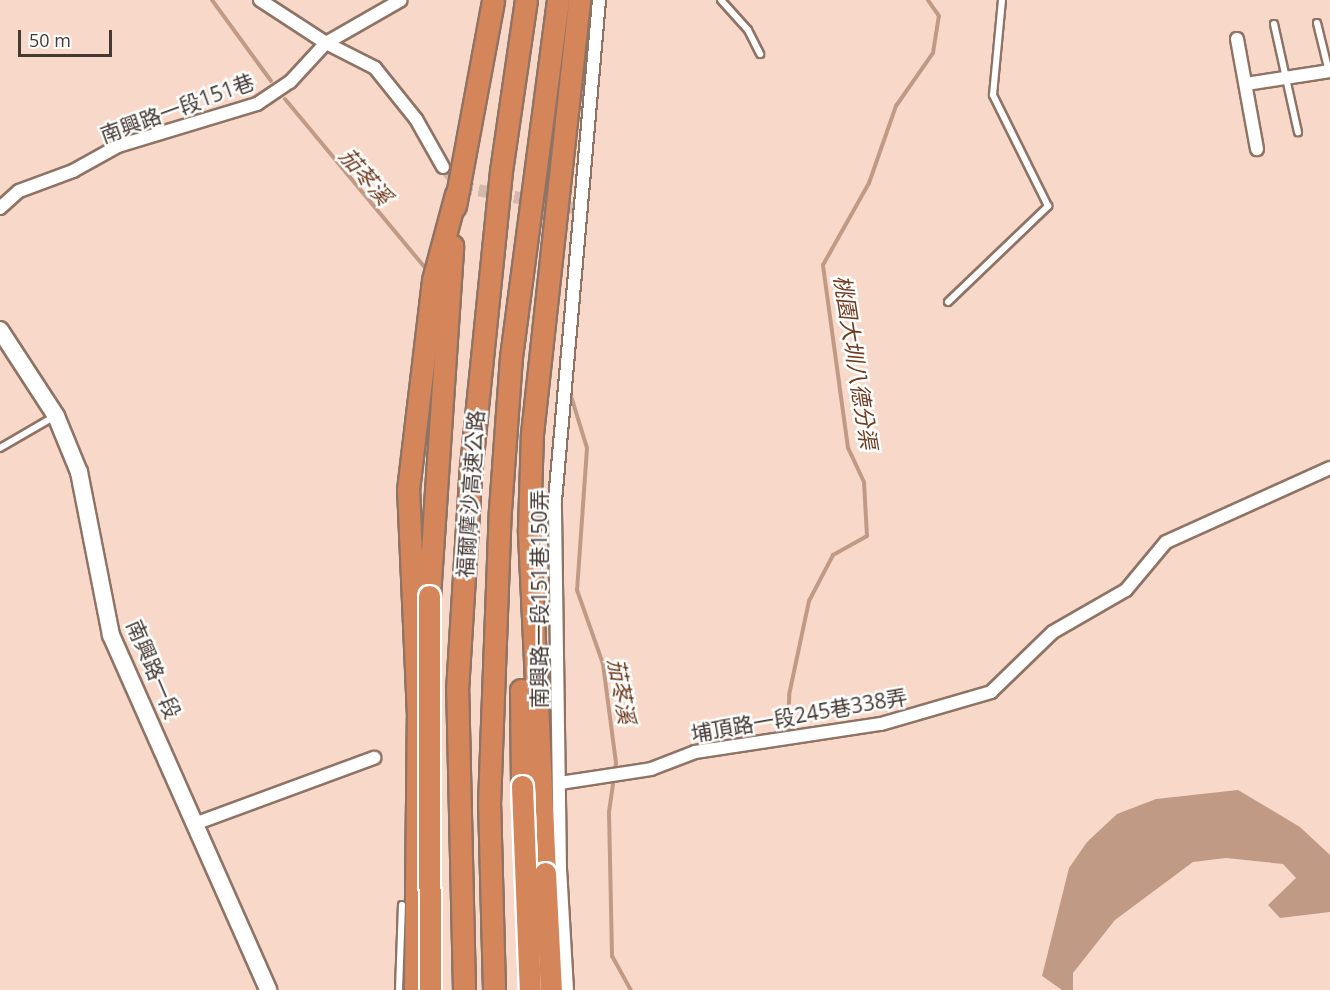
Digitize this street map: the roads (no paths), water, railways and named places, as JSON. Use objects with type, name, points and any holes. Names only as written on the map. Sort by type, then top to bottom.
[{"type":"highway","points":[[414,983],[418,716],[408,490],[433,280],[456,194],[493,0]]},
{"type":"highway","name":"福爾摩沙高速公路","points":[[464,990],[457,691],[470,477],[501,171],[526,0]]},
{"type":"highway","name":"福爾摩沙高速公路","points":[[494,990],[489,805],[499,521],[511,357],[558,0]]},
{"type":"highway","points":[[530,990],[522,786],[522,637],[538,355],[579,0]]},
{"type":"highway","points":[[430,990],[429,596],[441,359],[456,194]]},
{"type":"highway","points":[[529,528],[550,990]]},
{"type":"street","points":[[260,0],[326,43],[375,68],[416,119],[443,167]]},
{"type":"street","name":"南興路一段151巷","points":[[0,208],[19,191],[73,171],[118,146],[257,104],[290,82],[326,43],[401,0]]},
{"type":"street","name":"南興路一段151巷150弄","points":[[567,990],[560,783],[555,501],[599,0]]},
{"type":"street","points":[[1237,39],[1257,149]]},
{"type":"street","points":[[1246,84],[1330,73]]},
{"type":"street","name":"南興路一段","points":[[0,330],[56,416],[79,472],[111,635],[197,823],[268,990]]},
{"type":"street","name":"埔頂路一段245巷338弄","points":[[560,783],[630,773],[695,752],[881,724],[991,692],[1053,632],[1126,591],[1166,542],[1330,468]]},
{"type":"street","points":[[197,823],[374,758]]},
{"type":"lane","points":[[721,0],[748,30],[760,54]]},
{"type":"lane","points":[[948,302],[1047,206],[993,95],[1002,0]]},
{"type":"lane","points":[[1317,23],[1330,73]]},
{"type":"lane","points":[[1274,24],[1298,132]]},
{"type":"lane","points":[[0,448],[56,416]]},
{"type":"lane","points":[[399,990],[402,905]]},
{"type":"waterway","name":"茄苳溪","points":[[212,0],[271,81]]},
{"type":"waterway","name":"桃園大圳八德分渠","points":[[788,732],[789,695],[809,601],[833,555],[867,536],[864,482],[848,448],[823,265],[869,183],[896,106],[933,53],[939,16],[928,0]]},
{"type":"waterway","name":"茄苳溪","points":[[285,99],[427,270]]},
{"type":"waterway","name":"茄苳溪","points":[[571,396],[587,448],[577,590],[603,664],[616,763],[609,812],[612,956],[631,990]]},
{"type":"tunnel","points":[[443,167],[461,187],[579,209]]}]
